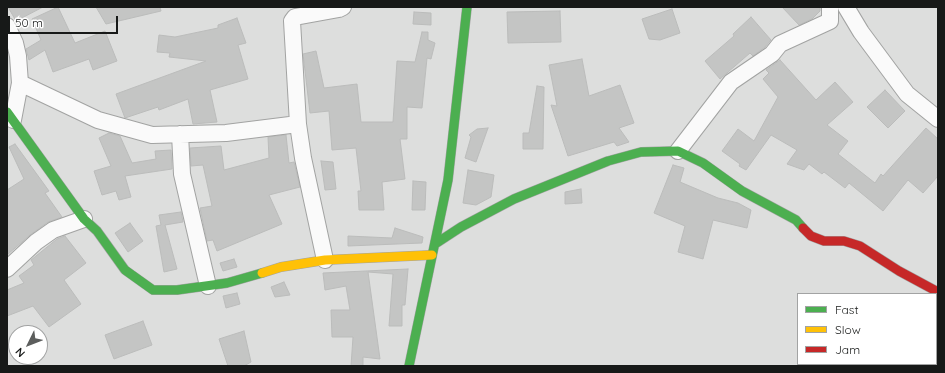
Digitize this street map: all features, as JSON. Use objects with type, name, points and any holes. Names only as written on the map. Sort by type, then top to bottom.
[{"type":"street","points":[[325,260],[303,158],[298,124],[293,19],[339,10],[343,7]]},
{"type":"street","points":[[409,366],[448,180],[466,7]]},
{"type":"street","points":[[678,151],[731,82],[772,54],[780,44],[830,21],[830,7]]},
{"type":"street","points":[[846,7],[861,32],[907,94],[938,119]]},
{"type":"street","points":[[7,26],[15,44],[18,56],[20,83],[10,116],[84,219],[97,231],[125,270],[153,290],[178,290],[227,283],[281,268],[325,260],[432,256]]},
{"type":"street","points":[[20,83],[98,120],[152,135],[226,134],[298,124]]},
{"type":"street","points":[[180,134],[182,174],[208,286]]},
{"type":"street","points":[[435,244],[461,227],[514,199],[608,161],[641,152],[678,151],[703,163],[742,191],[796,220],[811,236],[824,241],[844,241],[860,246],[899,271],[938,292]]},
{"type":"street","points":[[7,269],[36,242],[53,230],[84,219]]},
{"type":"building","points":[[8,7],[43,7],[16,21]]},
{"type":"building","points":[[58,7],[75,43],[105,31],[117,61],[93,70],[89,59],[53,72],[45,50],[29,60],[26,49],[41,40],[32,19]]},
{"type":"building","points":[[96,7],[160,7],[161,11],[106,24]]},
{"type":"building","points":[[782,7],[820,7],[820,11],[812,19],[799,25]]},
{"type":"building","points":[[672,9],[680,33],[660,40],[649,39],[642,19]]},
{"type":"building","points":[[560,11],[561,42],[508,43],[507,12]]},
{"type":"building","points":[[414,12],[431,13],[431,25],[413,24]]},
{"type":"building","points":[[751,17],[771,40],[765,47],[753,56],[750,53],[720,79],[705,61],[734,36],[733,34]]},
{"type":"building","points":[[237,18],[246,43],[238,45],[248,79],[210,90],[217,122],[193,124],[188,99],[159,110],[158,107],[125,118],[116,94],[206,61],[169,57],[170,53],[157,52],[159,35],[175,37],[218,28],[218,25]]},
{"type":"building","points":[[422,32],[428,32],[428,40],[435,43],[431,59],[427,58],[422,108],[407,107],[407,139],[400,139],[405,179],[382,182],[384,210],[359,210],[358,191],[361,191],[356,148],[332,150],[329,111],[310,113],[303,54],[316,51],[324,88],[357,84],[361,122],[393,122],[397,61],[415,62]]},
{"type":"building","points":[[582,59],[589,96],[620,85],[634,123],[619,128],[629,142],[617,146],[614,142],[568,156],[551,105],[557,106],[549,65]]},
{"type":"building","points":[[780,60],[816,100],[835,82],[853,102],[827,125],[848,141],[838,154],[875,183],[881,174],[883,176],[926,128],[938,139],[938,176],[923,193],[908,180],[883,211],[849,183],[845,188],[824,172],[822,174],[809,164],[804,170],[787,164],[797,150],[771,135],[746,170],[739,166],[740,164],[722,151],[738,129],[754,141],[778,97],[763,79],[769,73],[766,70]]},
{"type":"building","points":[[537,86],[544,87],[543,149],[523,149],[523,133],[529,133]]},
{"type":"building","points":[[885,90],[905,111],[888,128],[867,107]]},
{"type":"building","points":[[488,128],[476,162],[465,158],[471,137],[469,135],[477,129]]},
{"type":"building","points":[[109,133],[120,136],[132,163],[156,159],[155,151],[171,150],[172,169],[125,176],[131,197],[119,200],[116,191],[102,195],[94,171],[111,166],[99,138]]},
{"type":"building","points":[[286,135],[289,163],[294,162],[300,187],[269,195],[282,224],[217,251],[213,240],[207,241],[200,208],[212,206],[203,165],[191,166],[190,148],[221,146],[224,170],[269,158],[268,137]]},
{"type":"building","points":[[15,144],[49,191],[45,193],[62,217],[48,222],[7,255],[7,190],[24,179],[9,147]]},
{"type":"building","points":[[321,161],[333,162],[336,189],[325,190]]},
{"type":"building","points":[[673,165],[684,168],[680,182],[718,198],[738,203],[751,210],[747,228],[713,220],[703,259],[678,252],[685,226],[654,213]]},
{"type":"building","points":[[468,170],[494,175],[491,197],[476,205],[463,203]]},
{"type":"building","points":[[413,181],[426,182],[425,210],[412,210]]},
{"type":"building","points":[[581,189],[582,203],[565,204],[565,192]]},
{"type":"building","points":[[181,212],[183,222],[165,225],[177,269],[164,272],[156,226],[161,225],[159,215]]},
{"type":"building","points":[[130,223],[143,241],[128,252],[115,233]]},
{"type":"building","points":[[395,228],[423,237],[422,243],[348,246],[348,236],[392,238]]},
{"type":"building","points":[[65,236],[86,263],[64,280],[81,304],[49,327],[33,306],[7,316],[7,290],[24,283],[19,276],[34,265],[31,260],[57,239]]},
{"type":"building","points":[[234,259],[237,267],[223,271],[220,263]]},
{"type":"building","points":[[408,269],[405,305],[402,305],[402,326],[389,326],[393,274],[368,272],[380,359],[363,357],[363,366],[351,366],[353,337],[332,337],[331,310],[350,310],[346,286],[325,290],[323,273]]},
{"type":"building","points":[[284,282],[290,295],[275,297],[271,287]]},
{"type":"building","points":[[237,293],[240,304],[226,308],[223,296]]},
{"type":"building","points":[[143,321],[152,345],[114,359],[105,335]]},
{"type":"building","points":[[244,331],[251,362],[244,366],[228,366],[219,339]]},
{"type":"traffic: fast","points":[[409,366],[448,180],[467,7]]},
{"type":"traffic: fast","points":[[7,112],[84,219],[97,231],[125,270],[153,290],[177,290],[227,283],[262,273]]},
{"type":"traffic: fast","points":[[435,244],[461,227],[514,199],[608,161],[641,152],[678,151],[703,163],[742,191],[796,220],[803,228]]},
{"type":"traffic: slow","points":[[262,273],[281,267],[325,260],[432,255]]},
{"type":"traffic: jam","points":[[803,228],[811,236],[824,241],[844,241],[860,246],[899,271],[938,292]]}]
